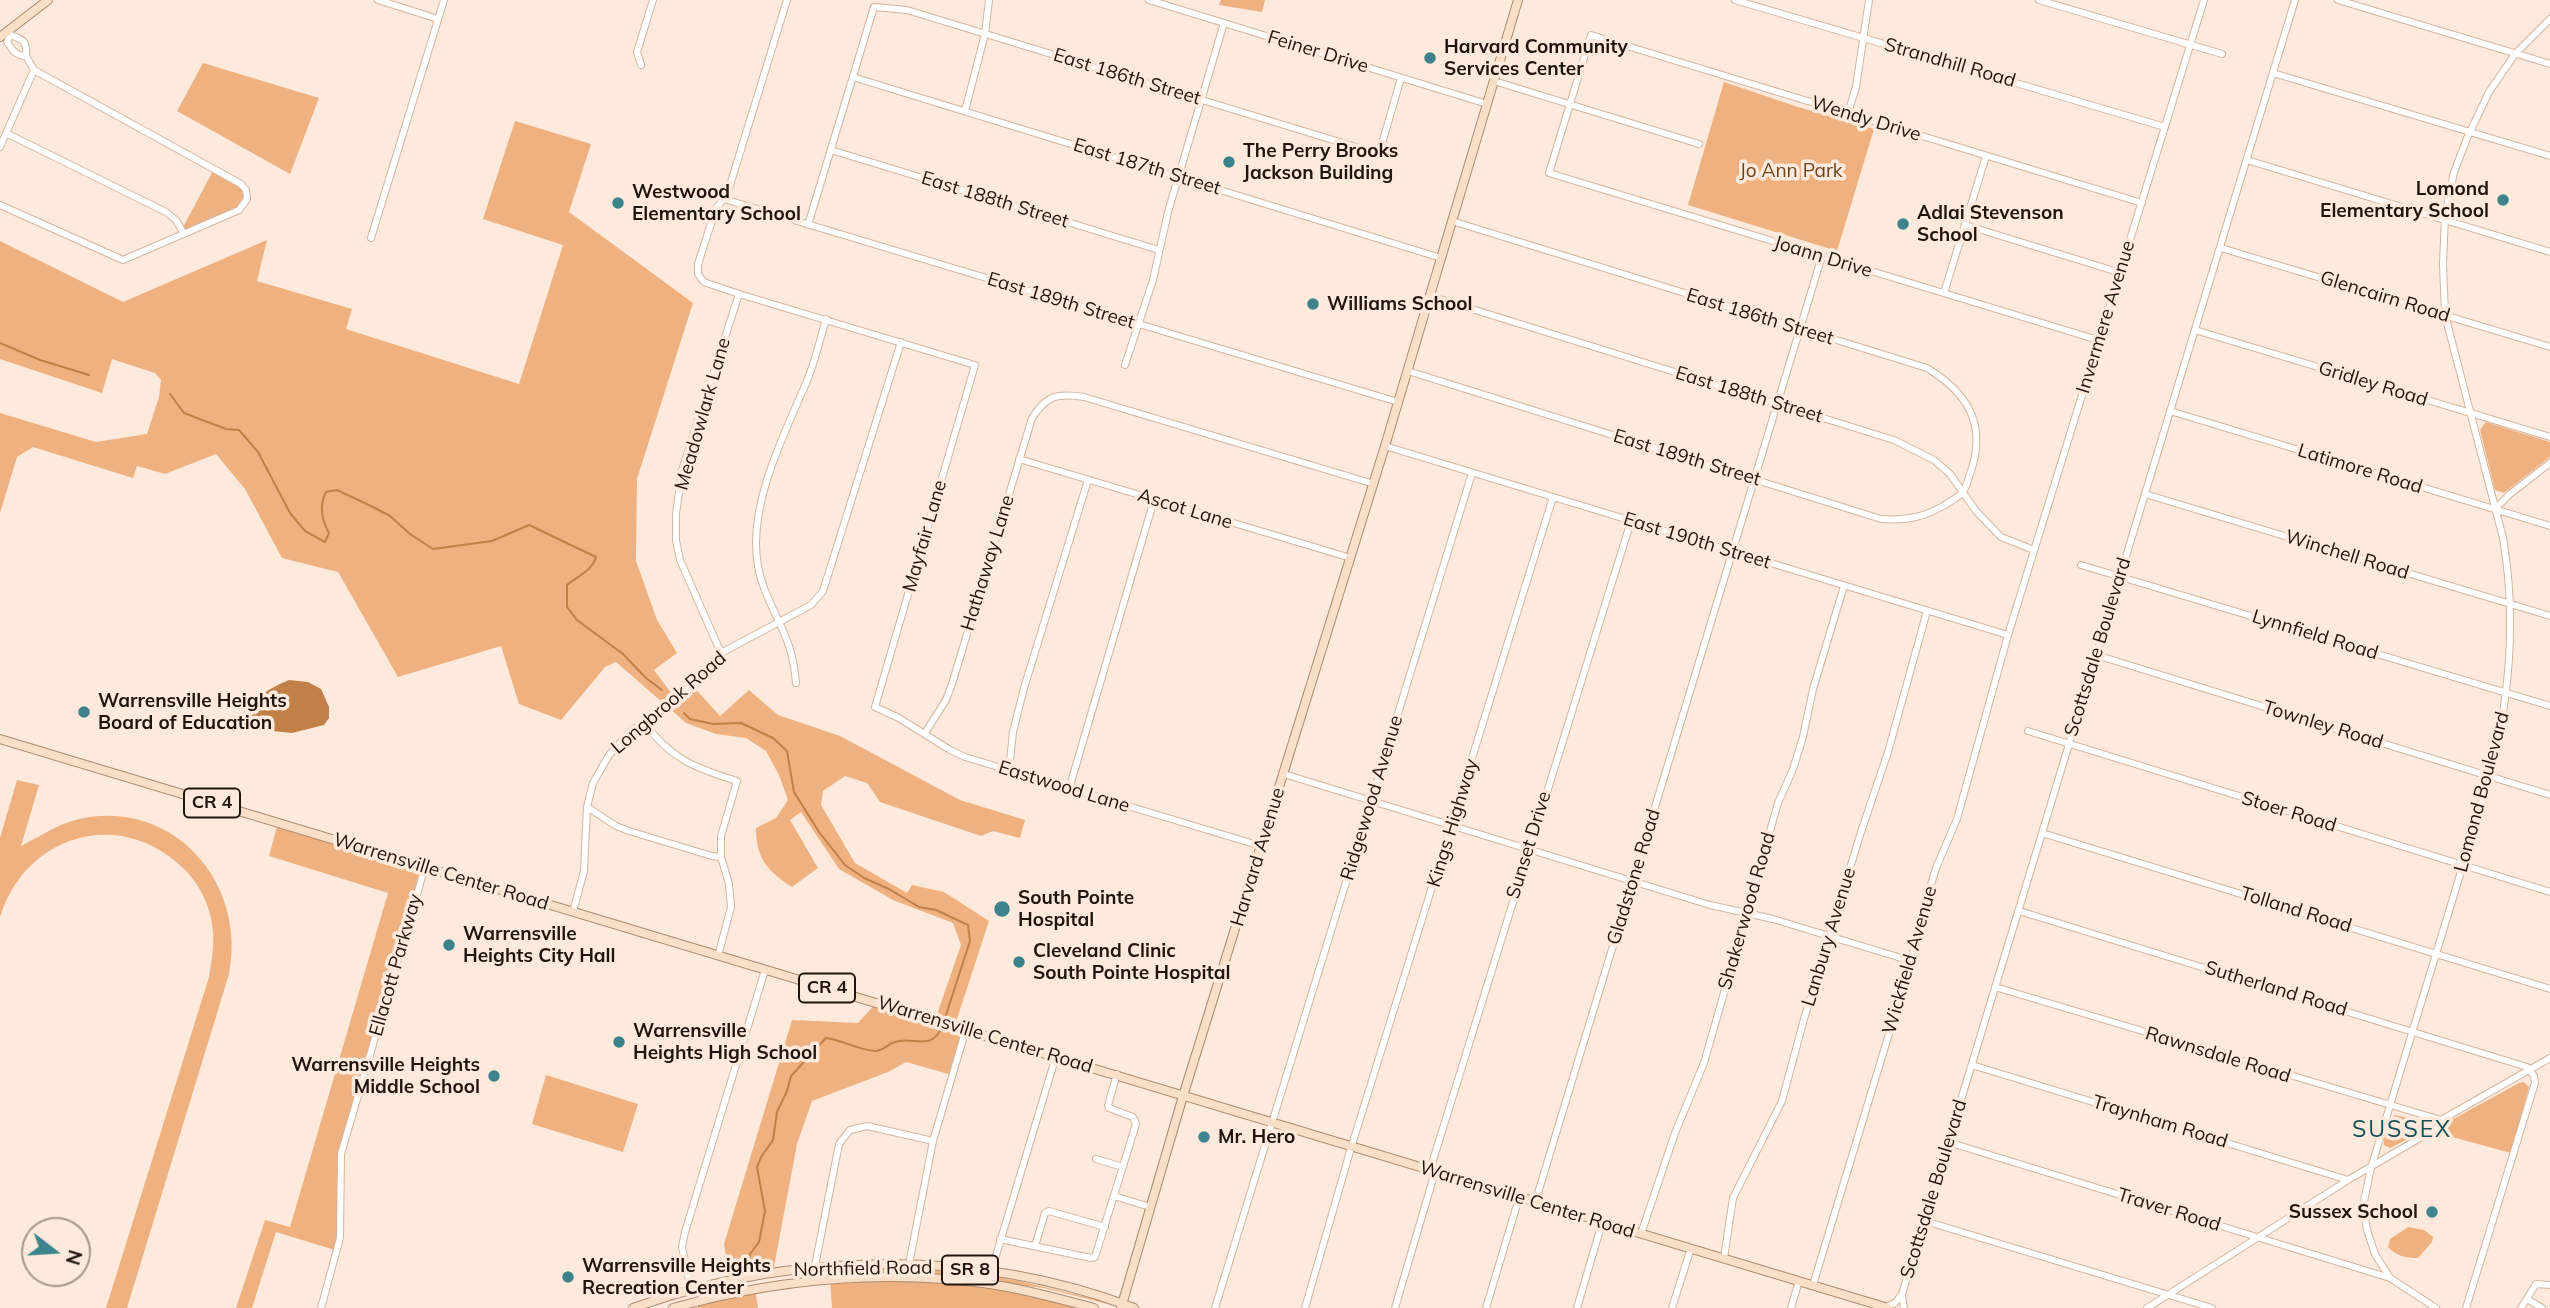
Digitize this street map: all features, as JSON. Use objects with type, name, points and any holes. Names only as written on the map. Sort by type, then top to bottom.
[{"type":"main road","points":[[6,35],[48,0]]},
{"type":"main road","name":"Harvard Avenue","points":[[1121,1306],[1183,1096],[1374,484],[1518,0]]},
{"type":"main road","name":"Warrensville Center Road","points":[[0,739],[1886,1307]]},
{"type":"main road","name":"Northfield Road","points":[[633,1308],[691,1289],[743,1277],[815,1266],[909,1264],[990,1272],[1075,1290],[1134,1308]]},
{"type":"main road","name":"Northfield Road","points":[[673,1308],[755,1289],[814,1280],[872,1277],[959,1280],[1041,1294],[1094,1308]]},
{"type":"street","points":[[378,0],[438,19]]},
{"type":"street","points":[[370,238],[444,0]]},
{"type":"street","points":[[641,65],[637,52],[653,0]]},
{"type":"street","points":[[787,0],[724,199],[716,208],[698,264],[698,274],[704,282],[739,294],[901,342]]},
{"type":"street","points":[[965,111],[985,34],[989,0]]},
{"type":"street","name":"Feiner Drive","points":[[1149,0],[1488,104]]},
{"type":"street","name":"Strandhill Road","points":[[1735,0],[2165,127]]},
{"type":"street","points":[[1848,113],[1856,87],[1869,0]]},
{"type":"street","points":[[2039,0],[2222,54]]},
{"type":"street","name":"Invermere Avenue","points":[[2008,635],[2204,0]]},
{"type":"street","name":"Scottsdale Boulevard","points":[[1886,1307],[1895,1303],[1902,1294],[2295,0]]},
{"type":"street","points":[[2338,0],[2550,64]]},
{"type":"street","name":"East 186th Street","points":[[853,77],[874,7],[907,10],[1379,154],[1401,78]]},
{"type":"street","name":"Lomond Boulevard","points":[[2436,1308],[2390,1278],[2375,1254],[2363,1206],[2371,1168],[2490,776],[2508,693],[2512,643],[2508,567],[2445,316],[2445,220],[2454,172],[2489,92],[2515,54],[2550,19]]},
{"type":"street","points":[[1125,365],[1153,280],[1200,100],[1224,23]]},
{"type":"street","points":[[0,205],[123,260],[239,210],[248,197],[241,184],[34,70],[26,56],[26,46],[22,40],[16,35],[6,35],[14,52],[26,56]]},
{"type":"street","name":"Wendy Drive","points":[[1570,104],[1591,35],[2142,203]]},
{"type":"street","points":[[0,147],[34,70]]},
{"type":"street","points":[[2273,73],[2550,156]]},
{"type":"street","points":[[808,225],[853,77]]},
{"type":"street","name":"East 187th Street","points":[[853,77],[1441,258]]},
{"type":"street","points":[[1494,81],[1699,144]]},
{"type":"street","name":"Joann Drive","points":[[1570,104],[1549,173],[2098,341]]},
{"type":"street","points":[[6,132],[166,212],[176,220],[184,234]]},
{"type":"street","name":"East 188th Street","points":[[831,150],[1159,250]]},
{"type":"street","points":[[1944,293],[1986,156]]},
{"type":"street","points":[[2247,160],[2550,252]]},
{"type":"street","name":"East 189th Street","points":[[724,199],[1398,402]]},
{"type":"street","name":"East 186th Street","points":[[1452,221],[1927,368],[1945,379],[1969,406],[1978,440],[1963,493]]},
{"type":"street","points":[[1965,225],[2118,272]]},
{"type":"street","name":"Glencairn Road","points":[[2221,247],[2550,347]]},
{"type":"street","name":"Gladstone Road","points":[[1535,1203],[1822,256]]},
{"type":"street","name":"Meadowlark Lane","points":[[721,653],[680,560],[676,540],[676,513],[682,470],[739,294]]},
{"type":"street","name":"East 188th Street","points":[[1430,296],[1894,440],[1934,460],[1950,474],[1989,527],[2001,537],[2034,550]]},
{"type":"street","points":[[796,683],[789,646],[763,585],[758,564],[757,537],[761,506],[777,446],[808,378],[826,319]]},
{"type":"street","name":"Gridley Road","points":[[2195,330],[2550,437]]},
{"type":"street","name":"Longbrook Road","points":[[573,912],[584,871],[587,807],[593,783],[609,755],[643,722],[701,679],[721,653],[811,605],[823,591],[901,342]]},
{"type":"street","name":"Mayfair Lane","points":[[874,707],[975,365],[901,342]]},
{"type":"street","name":"East 189th Street","points":[[1408,371],[1881,519],[1912,519],[1928,514],[1963,493]]},
{"type":"street","name":"Hathaway Lane","points":[[925,733],[946,700],[952,684],[1032,418],[1040,406],[1054,396],[1084,397],[1374,484]]},
{"type":"street","name":"Latimore Road","points":[[2170,411],[2550,526]]},
{"type":"street","name":"East 190th Street","points":[[1385,446],[2008,635]]},
{"type":"street","name":"Ascot Lane","points":[[1019,459],[1351,558]]},
{"type":"street","points":[[2495,509],[2550,463]]},
{"type":"street","name":"Ridgewood Avenue","points":[[1214,1308],[1472,473]]},
{"type":"street","points":[[1009,771],[1013,732],[1024,688],[1088,480]]},
{"type":"street","name":"Winchell Road","points":[[2145,494],[2550,616]]},
{"type":"street","name":"Kings Highway","points":[[1305,1308],[1553,497]]},
{"type":"street","points":[[1069,789],[1154,500]]},
{"type":"street","name":"Sunset Drive","points":[[1395,1308],[1432,1171],[1527,851],[1631,521]]},
{"type":"street","name":"Lynnfield Road","points":[[2081,565],[2550,706]]},
{"type":"street","name":"Shakerwood Road","points":[[1641,1234],[1675,1133],[1704,1063],[1778,803],[1803,737],[1813,689],[1844,586]]},
{"type":"street","name":"Lanbury Avenue","points":[[1724,1258],[1733,1199],[1782,1101],[1829,936],[1884,765],[1927,611]]},
{"type":"street","name":"Wickfield Avenue","points":[[1813,1285],[1911,961],[1936,868],[1967,787],[1978,737],[2008,635]]},
{"type":"street","name":"Townley Road","points":[[2096,655],[2550,795]]},
{"type":"street","name":"Eastwood Lane","points":[[874,707],[925,733],[950,750],[1009,771],[1261,846]]},
{"type":"street","points":[[643,722],[663,746],[679,758],[699,769],[737,781],[723,824],[721,857],[729,884],[731,907],[718,956]]},
{"type":"street","name":"Stoer Road","points":[[2028,731],[2550,892]]},
{"type":"street","points":[[1284,774],[1527,851],[1745,914],[1773,919],[1911,961]]},
{"type":"street","points":[[587,807],[616,826],[629,831],[721,857]]},
{"type":"street","name":"Tolland Road","points":[[2042,833],[2550,989]]},
{"type":"street","name":"Ellacott Parkway","points":[[321,1308],[340,1240],[341,1154],[425,867]]},
{"type":"street","name":"Sutherland Road","points":[[2019,911],[2516,1062],[2531,1070]]},
{"type":"street","points":[[691,1289],[682,1247],[685,1232],[765,970]]},
{"type":"street","name":"Rawnsdale Road","points":[[1995,987],[2441,1121]]},
{"type":"street","points":[[909,1264],[933,1141],[967,1030]]},
{"type":"street","points":[[990,1272],[1056,1056]]},
{"type":"street","points":[[2147,1308],[2348,1180],[2437,1128],[2441,1121],[2550,1058]]},
{"type":"street","name":"Traynham Road","points":[[1972,1065],[2348,1180]]},
{"type":"street","points":[[2466,1308],[2534,1087],[2535,1079],[2531,1070]]},
{"type":"street","points":[[1000,1239],[1091,1258],[1097,1254],[1136,1120],[1108,1105],[1117,1074]]},
{"type":"street","points":[[814,1280],[839,1144],[850,1130],[867,1126],[933,1141]]},
{"type":"street","name":"Traver Road","points":[[1948,1142],[2390,1278]]},
{"type":"street","points":[[1096,1159],[1123,1167]]},
{"type":"street","points":[[1114,1196],[1150,1207]]},
{"type":"street","points":[[1486,1308],[1519,1198]]},
{"type":"street","points":[[1035,1246],[1045,1213],[1049,1210],[1105,1227]]},
{"type":"street","points":[[1924,1221],[2212,1308]]},
{"type":"street","points":[[1577,1308],[1602,1223]]},
{"type":"street","points":[[1672,1308],[1690,1248]]},
{"type":"street","points":[[1791,1308],[1799,1281]]},
{"type":"street","points":[[2521,1308],[2536,1284],[2550,1285]]},
{"type":"street","name":"Scottsdale Boulevard","points":[[1902,1294],[1904,1308]]},
{"type":"street","points":[[2527,1298],[2542,1308]]},
{"type":"green space","points":[[1221,0],[1265,0],[1262,12],[1219,5]]},
{"type":"green space","points":[[203,63],[319,98],[290,174],[177,111]]},
{"type":"green space","name":"Jo Ann Park","points":[[1724,82],[1874,129],[1837,251],[1688,205]]},
{"type":"green space","points":[[515,121],[591,144],[569,212],[693,303],[637,479],[636,561],[657,620],[677,653],[654,670],[675,698],[692,685],[720,716],[749,690],[778,715],[840,736],[960,800],[1025,820],[1020,838],[993,831],[981,836],[880,802],[867,783],[845,776],[823,791],[821,805],[855,863],[907,893],[912,885],[944,892],[989,921],[955,1025],[966,1029],[952,1075],[906,1062],[888,1072],[812,1101],[797,1144],[773,1272],[730,1281],[724,1244],[792,1020],[858,1023],[876,1003],[935,1020],[961,945],[953,923],[893,900],[839,869],[801,812],[790,820],[818,868],[792,887],[783,881],[765,863],[758,848],[756,828],[776,818],[788,800],[766,751],[746,738],[716,734],[686,723],[616,662],[605,667],[561,720],[519,704],[501,646],[398,677],[338,572],[282,558],[245,489],[216,454],[165,474],[137,466],[133,478],[33,447],[17,457],[0,513],[0,413],[96,442],[147,434],[159,397],[161,380],[155,373],[112,359],[102,393],[0,359],[0,241],[123,302],[267,240],[257,281],[352,309],[346,329],[519,384],[563,245],[483,219]]},
{"type":"green space","points":[[213,171],[240,186],[245,199],[238,207],[186,229],[183,227]]},
{"type":"green space","points":[[2486,422],[2550,442],[2550,457],[2504,493],[2495,490],[2480,430]]},
{"type":"green space","points":[[17,780],[39,785],[21,846],[58,826],[84,818],[118,816],[148,823],[175,837],[198,857],[216,881],[227,910],[232,941],[229,974],[127,1308],[106,1308],[209,977],[213,944],[211,916],[198,886],[183,868],[158,849],[131,838],[104,835],[77,838],[52,849],[30,866],[12,889],[0,917],[0,838]]},
{"type":"green space","points":[[278,823],[425,867],[341,1154],[338,1251],[276,1232],[252,1308],[236,1308],[265,1220],[290,1227],[388,893],[269,856]]},
{"type":"green space","points":[[546,1075],[638,1104],[623,1152],[532,1124]]},
{"type":"green space","points":[[2524,1082],[2529,1087],[2511,1153],[2445,1135],[2441,1128],[2444,1124]]},
{"type":"green space","points":[[2395,1115],[2433,1126],[2390,1148],[2384,1145],[2384,1137],[2388,1124]]},
{"type":"green space","points":[[2408,1227],[2424,1230],[2433,1237],[2418,1258],[2402,1256],[2388,1247],[2390,1239]]},
{"type":"green space","points":[[898,1268],[979,1274],[1019,1281],[1108,1304],[1044,1288],[926,1274],[829,1275]]},
{"type":"green space","points":[[830,1279],[959,1281],[1094,1308],[832,1308]]},
{"type":"green space","points":[[755,1289],[758,1308],[698,1308],[697,1301]]},
{"type":"shaded area","points":[[289,680],[308,682],[321,689],[329,707],[329,718],[324,725],[292,733],[243,728],[241,716],[251,704],[268,690]]},
{"type":"waterway","points":[[0,343],[40,360],[89,375]]},
{"type":"waterway","points":[[170,394],[184,413],[226,429],[239,430],[258,452],[290,513],[305,531],[325,542],[329,533],[324,523],[322,502],[326,492],[337,490],[390,516],[410,534],[433,549],[492,541],[529,525],[596,557],[588,570],[567,585],[567,607],[577,620],[623,654],[662,690]]},
{"type":"waterway","points":[[684,713],[690,719],[713,724],[741,723],[773,738],[787,751],[794,792],[819,832],[845,865],[919,907],[936,910],[968,925],[970,941],[944,1021]]},
{"type":"waterway","points":[[747,1267],[750,1254],[759,1242],[765,1211],[757,1167],[773,1140],[777,1112],[791,1076],[826,1038],[878,1051],[902,1040],[922,1042],[933,1039],[942,1026]]},
{"type":"place","name":"Harvard Community Services Center","points":[[1430,58]]},
{"type":"place","name":"The Perry Brooks Jackson Building","points":[[1229,162]]},
{"type":"place","name":"Lomond Elementary School","points":[[2503,200]]},
{"type":"place","name":"Westwood Elementary School","points":[[618,203]]},
{"type":"place","name":"Adlai Stevenson School","points":[[1903,224]]},
{"type":"place","name":"Williams School","points":[[1313,304]]},
{"type":"place","name":"Warrensville Heights Board of Education","points":[[84,712]]},
{"type":"place","name":"South Pointe Hospital","points":[[1002,909]]},
{"type":"place","name":"Warrensville Heights City Hall","points":[[449,945]]},
{"type":"place","name":"Cleveland Clinic South Pointe Hospital","points":[[1019,962]]},
{"type":"place","name":"Warrensville Heights High School","points":[[619,1042]]},
{"type":"place","name":"Warrensville Heights Middle School","points":[[494,1076]]},
{"type":"place","name":"Mr. Hero","points":[[1204,1137]]},
{"type":"place","name":"Sussex School","points":[[2432,1212]]},
{"type":"place","name":"Warrensville Heights Recreation Center","points":[[568,1277]]},
{"type":"district","name":"SUSSEX","points":[[2402,1130]]}]
